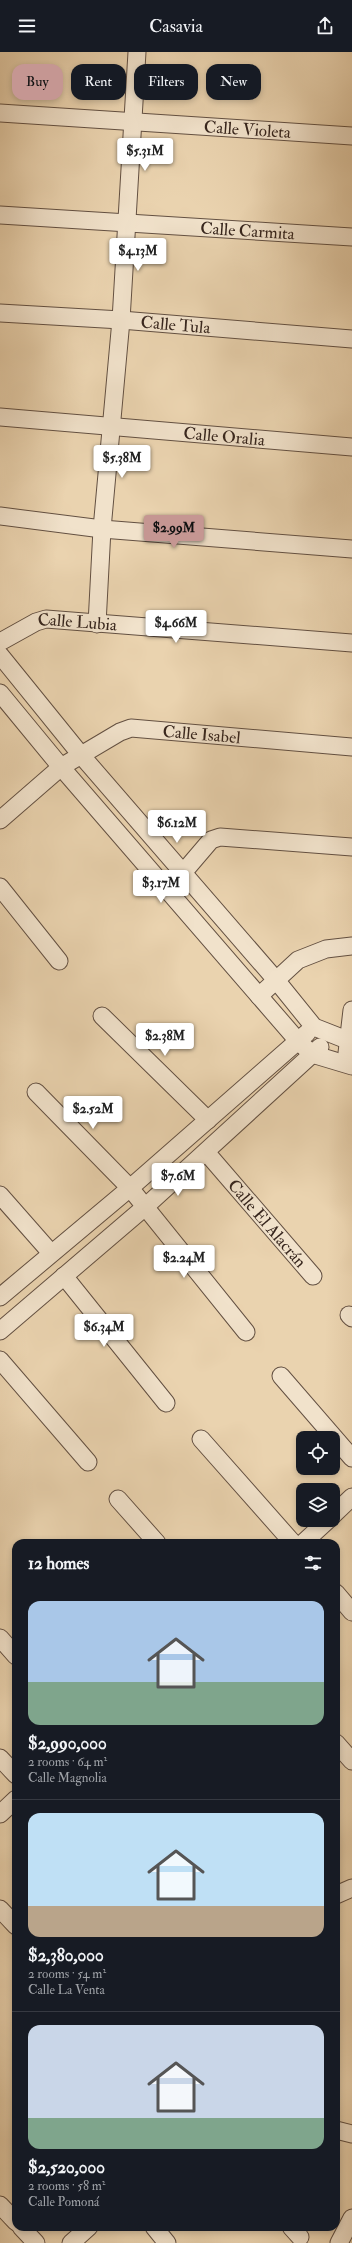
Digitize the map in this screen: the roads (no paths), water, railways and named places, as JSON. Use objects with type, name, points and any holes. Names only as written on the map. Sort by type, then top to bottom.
[{"type":"street","points":[[97,624],[102,529],[113,426],[121,320],[137,52]]},
{"type":"street","name":"Calle Violeta","points":[[0,113],[134,120],[352,136]]},
{"type":"street","name":"Calle Carmita","points":[[0,215],[352,237]]},
{"type":"street","name":"Calle Tula","points":[[0,313],[121,320],[352,339]]},
{"type":"street","name":"Calle Oralia","points":[[0,417],[352,447]]},
{"type":"street","points":[[0,516],[102,529],[352,549]]},
{"type":"street","name":"Calle Lubia","points":[[0,642],[36,622],[46,619],[352,643]]},
{"type":"street","points":[[0,655],[80,754],[276,980],[314,1027],[332,1036],[350,1042]]},
{"type":"street","points":[[0,693],[259,996],[298,1041],[312,1054],[349,1065],[352,1010]]},
{"type":"street","name":"Calle Isabel","points":[[0,820],[61,766],[120,732],[131,728],[352,747]]},
{"type":"street","points":[[168,890],[211,840],[220,837],[352,847]]},
{"type":"street","points":[[0,886],[59,961]]},
{"type":"street","points":[[259,996],[298,960],[326,949],[352,946]]},
{"type":"street","points":[[102,1016],[208,1120]]},
{"type":"street","points":[[0,1297],[130,1188],[314,1027]]},
{"type":"street","points":[[0,1331],[145,1207],[332,1036]]},
{"type":"street","points":[[36,1092],[130,1188],[246,1332]]},
{"type":"street","name":"Calle El Alacrán","points":[[206,1152],[313,1276]]},
{"type":"street","points":[[0,1195],[51,1253]]},
{"type":"street","points":[[64,1276],[166,1403]]},
{"type":"street","points":[[0,1360],[88,1462]]},
{"type":"street","points":[[280,1376],[352,1458]]},
{"type":"street","points":[[201,1439],[289,1539]]},
{"type":"street","points":[[340,1508],[352,1497]]},
{"type":"street","points":[[118,1499],[153,1539]]},
{"type":"street","points":[[307,1539],[320,1527]]},
{"type":"street","points":[[340,1598],[352,1612]]},
{"type":"street","points":[[0,1638],[12,1652]]},
{"type":"street","points":[[340,1748],[352,1761]]},
{"type":"street","points":[[0,1758],[12,1771]]},
{"type":"street","points":[[0,1814],[12,1803]]},
{"type":"street","points":[[340,1893],[352,1888]]},
{"type":"street","points":[[0,1909],[12,1922]]},
{"type":"street","points":[[340,2131],[352,2134]]},
{"type":"street","points":[[0,2205],[12,2218]]},
{"type":"street","points":[[339,2243],[352,2218]]},
{"type":"street","points":[[25,2231],[36,2243]]},
{"type":"street","points":[[71,2243],[84,2231]]},
{"type":"street","points":[[157,2231],[167,2243]]}]
